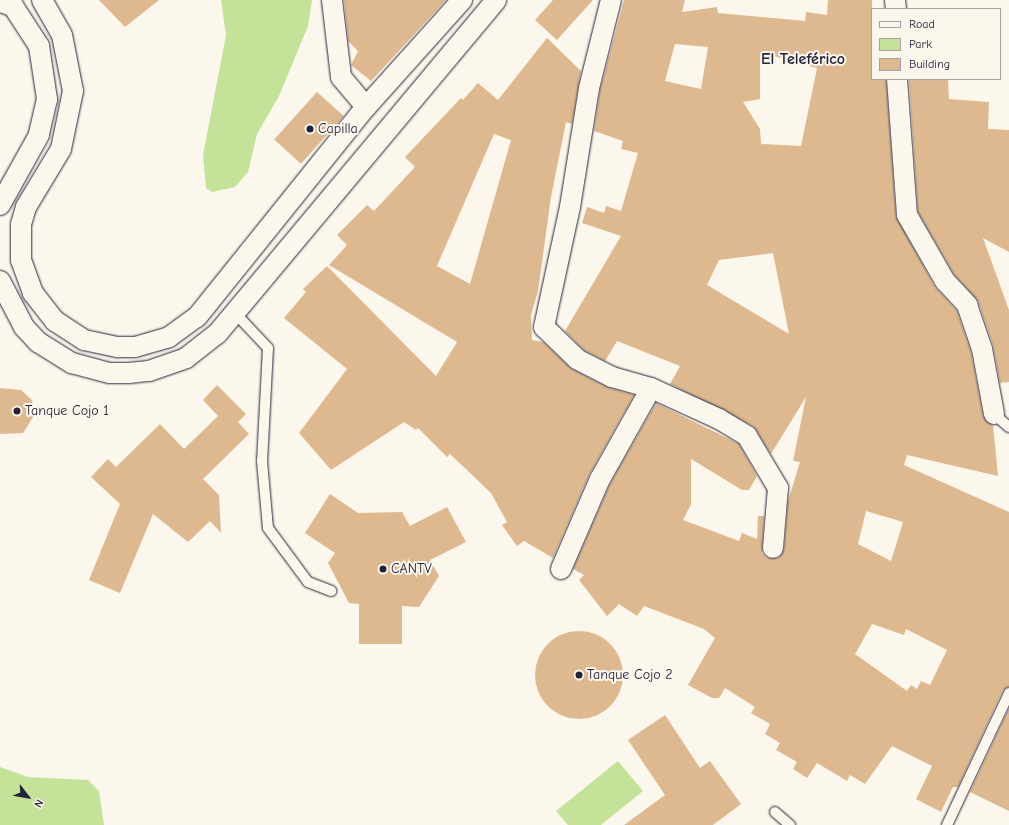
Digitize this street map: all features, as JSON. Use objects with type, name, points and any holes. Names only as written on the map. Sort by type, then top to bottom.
[{"type":"street","points":[[42,0],[55,19],[68,52],[72,104],[62,148],[26,207],[21,224],[21,260],[25,277],[42,308],[55,321],[84,340],[100,345],[135,347],[169,337],[188,325],[366,108],[462,0]]},
{"type":"street","points":[[332,0],[342,77],[366,108]]},
{"type":"street","points":[[0,281],[12,311],[38,342],[72,363],[110,373],[149,371],[186,358],[217,334],[496,0]]},
{"type":"street","points":[[611,0],[589,88],[570,207],[544,327],[577,359],[612,377],[651,388],[720,419],[747,436],[778,488],[773,548]]},
{"type":"street","points":[[0,2],[13,6],[37,41],[44,62],[47,99],[39,135],[0,206]]},
{"type":"street","points":[[897,80],[907,214],[945,281],[967,305],[982,348],[994,414]]},
{"type":"street","points":[[561,569],[600,479],[651,388]]},
{"type":"lane","points":[[235,312],[268,348],[262,461],[268,528],[308,582],[330,591]]},
{"type":"lane","points":[[994,414],[1009,427]]},
{"type":"lane","points":[[947,825],[1009,693]]},
{"type":"lane","points":[[775,812],[790,825]]},
{"type":"green space","points":[[221,0],[312,0],[308,26],[279,96],[257,134],[248,172],[235,187],[212,192],[206,188],[203,155],[226,35]]},
{"type":"green space","points":[[618,761],[643,791],[601,825],[568,825],[556,811]]},
{"type":"green space","points":[[0,767],[28,777],[88,780],[99,791],[104,825],[0,825]]},
{"type":"building","points":[[99,0],[159,0],[125,27]]},
{"type":"building","points":[[344,0],[446,0],[371,81],[351,65],[358,51],[348,41]]},
{"type":"building","points":[[553,0],[593,0],[557,40],[535,20]]},
{"type":"building","points":[[624,0],[685,0],[682,12],[717,7],[718,13],[805,21],[806,12],[827,15],[828,0],[872,0],[871,80],[886,80],[896,216],[935,287],[957,311],[971,352],[983,416],[993,425],[998,476],[907,455],[904,465],[1009,512],[1009,687],[1003,690],[958,787],[953,787],[941,812],[916,799],[932,766],[892,746],[865,784],[850,775],[847,781],[817,763],[807,778],[793,769],[797,762],[776,750],[780,743],[765,734],[770,724],[751,713],[755,707],[725,688],[719,698],[712,698],[688,685],[715,638],[704,629],[644,606],[637,616],[619,604],[607,616],[579,580],[584,575],[573,569],[610,484],[656,403],[739,444],[757,476],[749,490],[742,490],[691,459],[691,504],[683,520],[739,541],[742,533],[757,539],[758,516],[764,516],[762,553],[767,558],[778,558],[784,549],[788,501],[800,462],[793,461],[806,397],[771,454],[753,426],[670,384],[680,366],[617,341],[605,361],[584,350],[565,331],[621,236],[582,223],[587,207],[604,213],[606,206],[621,211],[638,153],[621,149],[623,141],[594,131],[600,90]],"holes":[[[675,44],[708,47],[701,89],[665,81]],[[770,55],[817,68],[801,146],[761,144],[760,129],[743,102],[760,99],[760,63],[769,63]],[[773,253],[789,334],[707,285],[719,260]],[[866,511],[903,522],[891,561],[858,544]],[[872,624],[904,635],[906,629],[947,650],[930,685],[921,681],[917,689],[911,685],[907,691],[855,654]]]},
{"type":"building","points":[[547,38],[581,71],[572,124],[566,122],[551,197],[538,291],[531,315],[532,340],[543,342],[572,369],[607,387],[634,395],[590,473],[553,558],[524,541],[517,546],[502,525],[507,522],[491,493],[450,454],[447,457],[418,428],[416,430],[404,422],[331,470],[299,433],[347,369],[284,318],[306,292],[303,289],[327,266],[436,376],[457,342],[329,265],[347,245],[337,235],[367,205],[374,211],[415,167],[405,157],[461,98],[463,100],[478,83],[498,100]],"holes":[[[494,134],[511,140],[470,284],[437,266]]]},
{"type":"building","points":[[909,80],[948,80],[949,99],[989,102],[988,129],[1009,130],[1009,252],[983,238],[1009,310],[1009,382],[1000,383],[993,345],[978,301],[954,274],[918,212]]},
{"type":"building","name":"Capilla","points":[[317,92],[344,116],[301,164],[274,140]]},
{"type":"building","points":[[217,385],[246,414],[238,422],[249,434],[203,479],[219,495],[221,533],[210,521],[188,542],[153,514],[120,593],[89,580],[120,504],[91,477],[108,459],[116,467],[160,424],[184,449],[218,416],[203,400]]},
{"type":"building","name":"Tanque Cojo 1","points":[[0,388],[21,390],[32,400],[35,414],[23,433],[0,434]]},
{"type":"building","name":"CANTV","points":[[330,494],[358,513],[402,512],[410,526],[447,507],[466,542],[430,560],[439,576],[419,607],[402,606],[402,644],[359,644],[359,604],[349,603],[328,563],[335,553],[305,533]]},
{"type":"building","name":"Tanque Cojo 2","points":[[579,631],[596,634],[604,638],[616,650],[620,658],[623,675],[620,692],[616,700],[604,712],[596,716],[579,719],[562,716],[554,712],[542,700],[538,692],[535,675],[538,658],[542,650],[554,638],[562,634]]},
{"type":"building","points":[[1009,708],[1009,811],[970,792]]},
{"type":"building","points":[[665,715],[700,768],[710,761],[741,804],[713,825],[624,825],[665,795],[628,740]]},
{"type":"place","name":"Capilla","points":[[310,129]]},
{"type":"place","name":"Tanque Cojo 1","points":[[17,411]]},
{"type":"place","name":"CANTV","points":[[383,569]]},
{"type":"place","name":"Tanque Cojo 2","points":[[579,675]]},
{"type":"district","name":"El Teleférico","points":[[803,59]]}]
